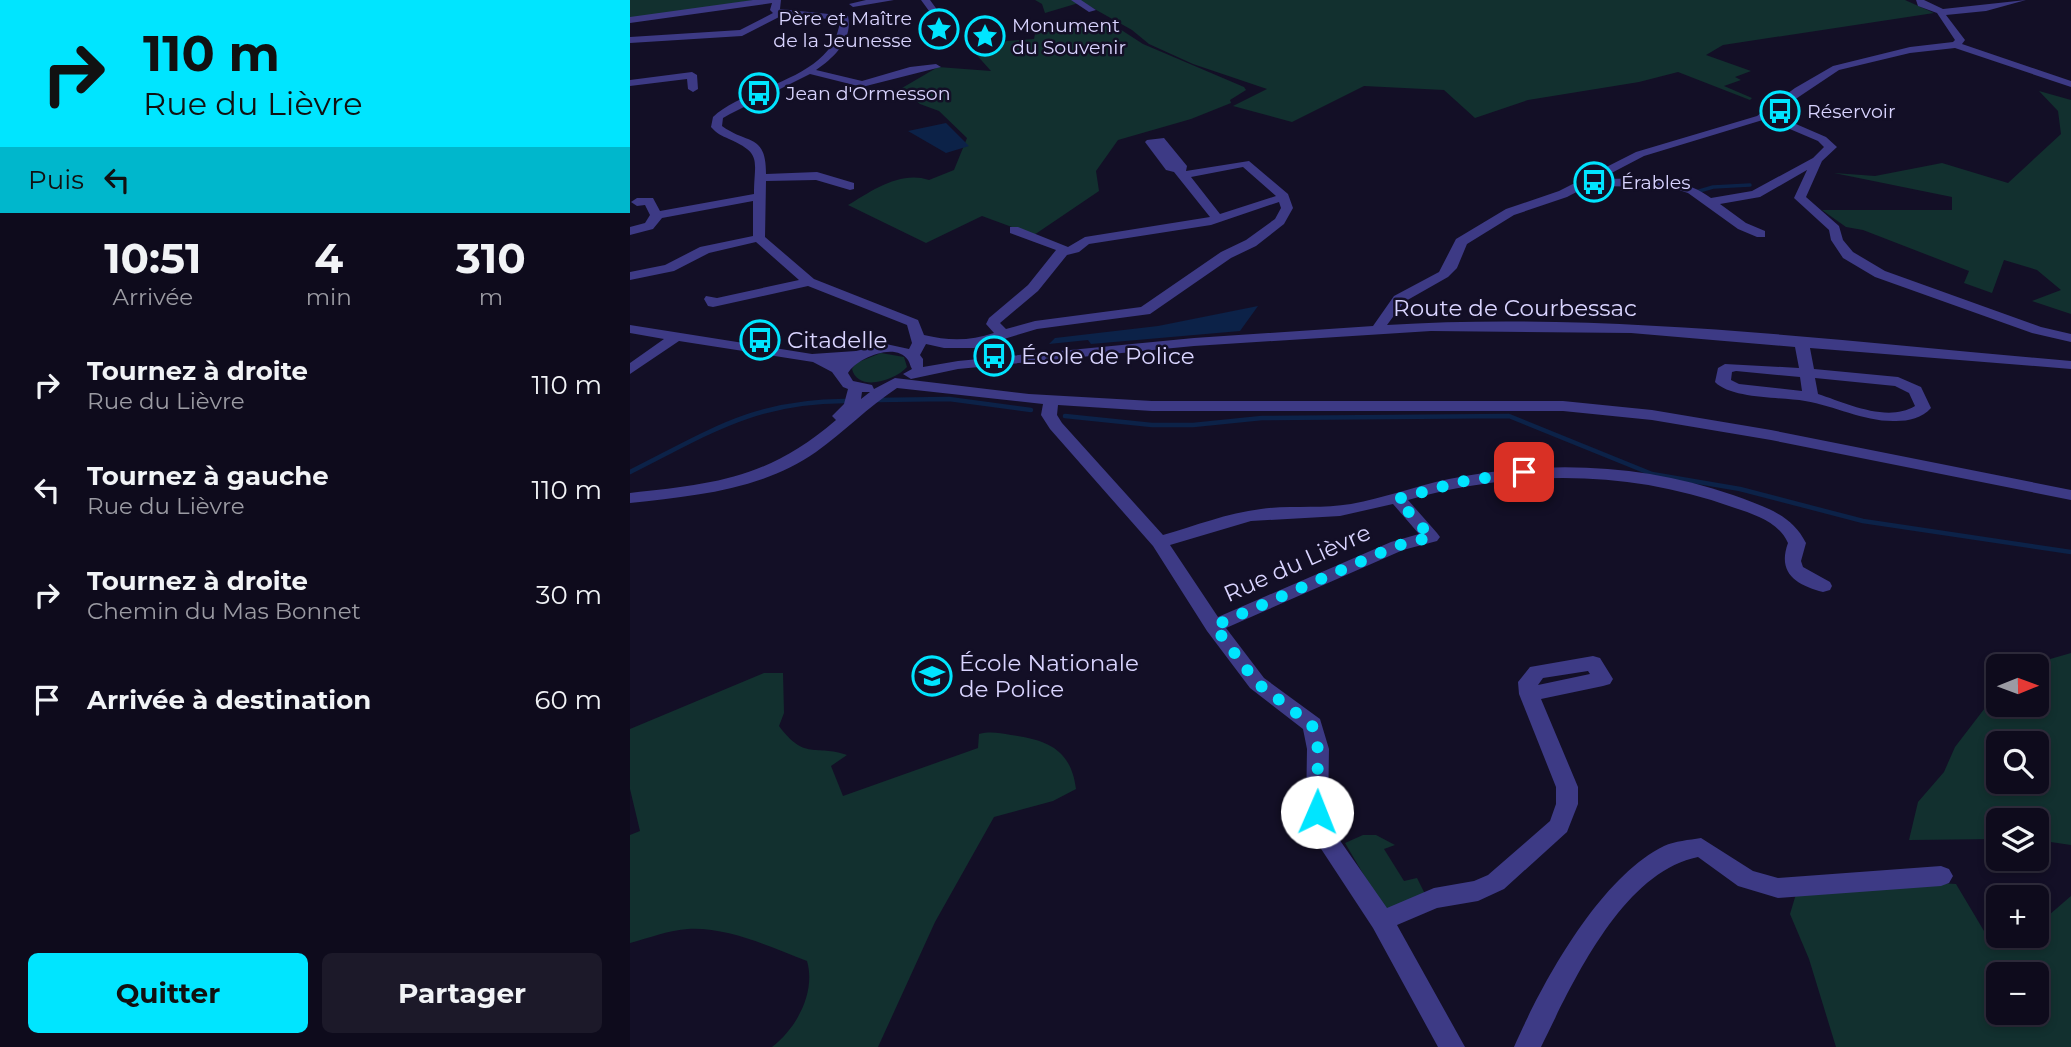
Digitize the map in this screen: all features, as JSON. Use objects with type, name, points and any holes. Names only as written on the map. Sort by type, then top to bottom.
[{"type":"street","points":[[630,20],[766,0],[775,0],[774,10],[781,13],[841,16],[846,20],[843,34],[835,48],[809,71],[726,112],[716,122],[720,131],[758,150],[759,238]]},
{"type":"street","points":[[858,3],[890,0]]},
{"type":"street","points":[[925,0],[946,25]]},
{"type":"street","points":[[1075,0],[1092,10]]},
{"type":"street","points":[[1909,0],[1942,12],[1986,8],[2022,0]]},
{"type":"street","points":[[1942,12],[1941,15],[1958,34],[1960,40],[1956,45]]},
{"type":"street","points":[[630,40],[743,33],[781,13]]},
{"type":"street","points":[[1377,331],[1398,299],[1445,276],[1455,263],[1461,242],[1510,212],[1585,184],[1640,154],[1765,115],[1836,68],[1910,51],[1956,45],[2071,84]]},
{"type":"street","points":[[809,71],[862,84],[910,70],[936,67]]},
{"type":"street","points":[[630,83],[692,75],[693,89]]},
{"type":"street","points":[[1711,202],[1756,194],[1817,160],[1830,147],[1822,139],[1765,115]]},
{"type":"street","points":[[1800,198],[1817,160]]},
{"type":"street","points":[[630,329],[812,358],[858,355],[917,338],[952,344],[974,344],[1035,325],[1145,311],[1226,255],[1251,243],[1280,221],[1287,208],[1284,197],[1245,163],[1180,172],[1217,218]]},
{"type":"street","points":[[1622,163],[1692,190],[1726,216],[1761,234]]},
{"type":"street","points":[[760,178],[817,176],[850,186]]},
{"type":"street","points":[[1585,184],[1671,183]]},
{"type":"street","points":[[1767,188],[1800,198],[1835,229],[1837,240],[1848,254],[1880,274],[2037,330],[2071,338]]},
{"type":"street","points":[[656,215],[760,197]]},
{"type":"street","points":[[1003,334],[993,324],[994,321],[1033,288],[1062,252],[1074,250],[1085,241],[1179,228],[1284,197]]},
{"type":"street","points":[[630,231],[649,226],[655,221],[656,215],[649,201],[637,202]]},
{"type":"street","points":[[1014,230],[1063,248],[1062,252]]},
{"type":"street","points":[[630,276],[669,268],[705,250],[759,238]]},
{"type":"street","points":[[630,498],[702,490],[748,481],[772,471],[810,449],[906,380],[917,364],[915,357],[919,343],[913,323],[809,282],[759,238]]},
{"type":"street","points":[[711,299],[713,303],[809,282]]},
{"type":"street","name":"Route de Courbessac","points":[[906,380],[958,365],[1194,342],[1431,327],[1645,330],[2071,365]]},
{"type":"street","points":[[630,370],[677,337]]},
{"type":"street","points":[[1802,345],[1811,397]]},
{"type":"street","name":"Route de Courbessac","points":[[884,349],[896,349],[915,357],[958,365]]},
{"type":"street","points":[[841,373],[849,361],[858,355]]},
{"type":"street","points":[[812,358],[837,369],[848,384],[856,387],[906,380],[1051,400],[1152,406],[1563,406],[1652,415],[1771,435],[2071,495]]},
{"type":"street","points":[[1725,368],[1898,382],[1916,390],[1923,408],[1909,416],[1859,413],[1811,397],[1735,388],[1723,382],[1725,368]]},
{"type":"street","points":[[630,489],[731,475],[779,459],[814,438],[834,422],[851,406],[856,387]]},
{"type":"street","points":[[1051,400],[1049,415],[1056,426],[1159,542],[1214,626],[1257,683],[1312,725],[1318,749],[1317,812],[1321,832],[1382,921],[1451,1047]]},
{"type":"street","points":[[1159,542],[1252,516],[1349,510],[1459,482],[1524,472],[1605,475],[1677,484],[1715,494],[1778,519],[1795,536],[1797,543],[1791,566],[1796,572],[1823,586]]},
{"type":"street","name":"Rue du Lièvre","points":[[1214,626],[1396,546],[1431,537],[1397,499]]},
{"type":"street","points":[[1382,921],[1434,898],[1478,891],[1496,882],[1559,826],[1567,804],[1567,787],[1529,694]]},
{"type":"street","points":[[1527,1047],[1574,958],[1621,892],[1673,850],[1701,847],[1746,879],[1778,888],[1941,876]]},
{"type":"green space","points":[[630,0],[757,0],[630,18]]},
{"type":"green space","points":[[1035,0],[1905,0],[1934,13],[1723,45],[1706,55],[1751,71],[1735,77],[1741,80],[1724,86],[1752,98],[1750,100],[1678,72],[1639,82],[1528,100],[1475,118],[1444,90],[1364,86],[1292,122],[1233,106],[1267,89],[1193,64],[1149,44],[1132,30],[1082,2],[1045,13],[1042,4]]},
{"type":"green space","points":[[1109,22],[1143,44],[1246,90],[1230,100],[1231,103],[1191,119],[1118,140],[1096,171],[1099,191],[1034,235],[982,216],[926,243],[848,205],[876,188],[897,180],[929,180],[954,170],[967,138],[939,111],[920,104],[902,88],[938,67],[991,71],[974,52],[1007,41],[1034,39],[1035,34]]},
{"type":"green space","points":[[2039,91],[2071,100],[2071,314],[2032,301],[2061,290],[2037,270],[2004,260],[1992,293],[1964,283],[1969,271],[1863,230],[1846,227],[1822,210],[1952,210],[1952,197],[1834,173],[1875,176],[1942,163],[2008,183],[2061,134],[2058,111]]},
{"type":"green space","points":[[881,353],[904,357],[907,367],[895,376],[878,382],[862,381],[856,376],[852,369],[856,363]]},
{"type":"green space","points":[[2071,653],[2071,845],[2049,842],[2049,808],[1986,808],[1986,839],[1909,840],[1918,802],[1944,772],[1955,747],[1986,707],[1986,718],[2049,718],[2049,659]]},
{"type":"green space","points":[[764,673],[783,673],[784,713],[779,726],[788,737],[804,748],[847,755],[831,766],[843,796],[978,748],[979,734],[987,733],[1024,737],[1046,744],[1063,756],[1073,775],[1076,789],[1053,801],[994,817],[935,922],[878,1047],[772,1047],[789,1030],[802,1008],[809,985],[807,961],[749,939],[703,929],[674,931],[630,943],[630,835],[640,831],[630,789],[630,729]]},
{"type":"green space","points":[[1363,835],[1376,835],[1395,845],[1384,849],[1404,881],[1417,878],[1425,894],[1385,911],[1345,843]]},
{"type":"green space","points":[[1956,884],[1986,934],[1986,948],[2049,948],[2049,915],[2071,896],[2071,1047],[1836,1047],[1809,959],[1790,914],[1796,894]]},
{"type":"water","points":[[946,123],[969,146],[946,153],[908,131]]},
{"type":"water","points":[[1258,306],[1240,331],[1091,344],[1088,340],[1049,344],[1055,338],[1158,326]]},
{"type":"waterway","points":[[1696,192],[1713,187],[1750,185]]},
{"type":"waterway","points":[[877,400],[949,399],[1031,410]]},
{"type":"waterway","points":[[630,472],[708,432],[758,413],[813,402],[845,401]]},
{"type":"waterway","points":[[1065,416],[1152,425],[1193,425],[1262,418],[1509,416],[1652,474],[1740,489],[1863,521],[2071,552]]},
{"type":"place","name":"Père et Maître de la Jeunesse","points":[[939,29]]},
{"type":"place","name":"Monument du Souvenir","points":[[985,36]]},
{"type":"place","name":"Jean d'Ormesson","points":[[759,93]]},
{"type":"place","name":"Réservoir","points":[[1780,111]]},
{"type":"place","name":"Érables","points":[[1594,182]]},
{"type":"place","name":"Citadelle","points":[[760,340]]},
{"type":"place","name":"École de Police","points":[[994,356]]},
{"type":"place","name":"École Nationale de Police","points":[[932,676]]},
{"type":"route","points":[[1317,812],[1316,732],[1312,725],[1293,709],[1257,683],[1214,626],[1364,559],[1396,546],[1431,537],[1397,499],[1459,482],[1524,472]]}]
